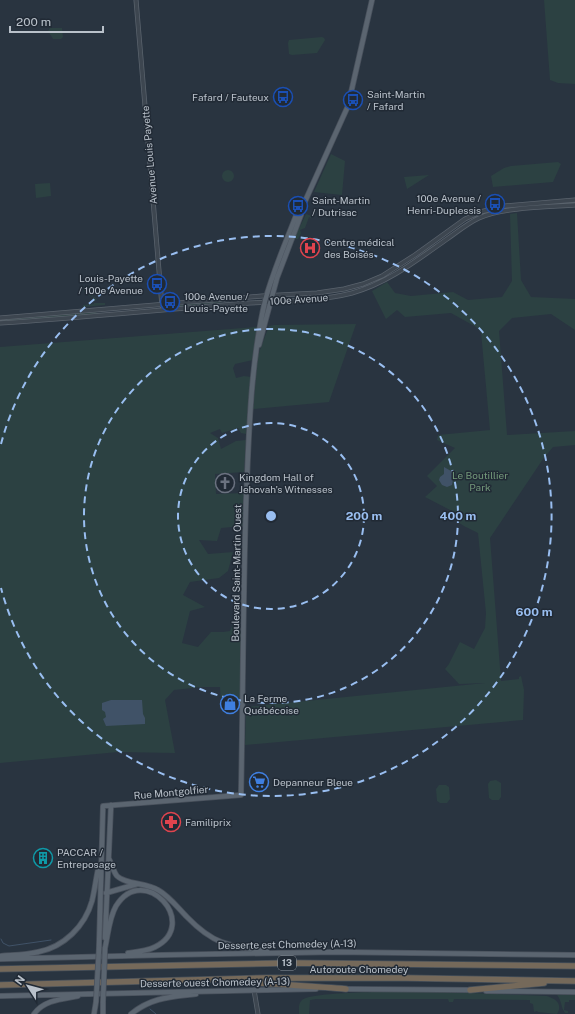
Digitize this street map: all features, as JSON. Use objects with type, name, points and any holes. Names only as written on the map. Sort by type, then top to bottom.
[{"type":"highway","name":"Autoroute Chomedey","points":[[0,969],[292,963],[408,963],[575,966]]},
{"type":"highway","name":"Autoroute Chomedey","points":[[0,985],[372,978],[575,981]]},
{"type":"highway","points":[[217,980],[278,985],[306,985],[346,989]]},
{"type":"highway","points":[[470,990],[508,986],[526,986],[561,981]]},
{"type":"main road","name":"Boulevard Saint-Martin Ouest","points":[[241,795],[249,428],[257,339],[276,267],[289,233],[297,213],[302,208],[347,109],[372,0]]},
{"type":"main road","name":"Rue Montgolfier","points":[[101,853],[103,806],[241,795]]},
{"type":"main road","points":[[102,1014],[111,805]]},
{"type":"main road","points":[[95,1014],[99,948],[101,853]]},
{"type":"main road","points":[[0,958],[46,950],[60,943],[75,931],[84,919],[91,905],[101,853]]},
{"type":"main road","points":[[109,859],[115,873],[119,877],[153,887],[161,892],[199,929],[217,941],[238,947],[284,953]]},
{"type":"main road","points":[[100,895],[139,883]]},
{"type":"main road","points":[[105,948],[114,910],[126,896],[137,891],[149,892],[160,897],[166,903],[170,912],[172,923],[170,932],[163,942],[147,950],[108,956]]},
{"type":"main road","name":"Desserte est Chomedey (A-13)","points":[[0,958],[284,953],[575,955]]},
{"type":"main road","name":"Desserte ouest Chomedey (A-13)","points":[[0,996],[346,989],[575,992]]},
{"type":"main road","points":[[131,1014],[142,1006],[159,999],[218,991]]},
{"type":"main road","points":[[34,1014],[42,1006],[51,1001],[93,994]]},
{"type":"street","name":"Avenue Louis Payette","points":[[136,0],[162,310]]},
{"type":"street","name":"100e Avenue","points":[[0,318],[269,295],[331,292],[347,289],[367,283],[384,274],[469,217],[485,210],[519,204],[575,200]]},
{"type":"street","name":"100e Avenue","points":[[0,323],[331,297],[362,290],[380,283],[401,271],[483,216],[508,210],[575,205]]},
{"type":"street","points":[[254,990],[258,1014]]},
{"type":"green space","points":[[544,0],[575,0],[575,84],[558,83],[550,80]]},
{"type":"green space","points":[[50,28],[62,28],[63,37],[61,39],[53,39],[48,31]]},
{"type":"green space","points":[[322,37],[325,40],[317,53],[289,54],[289,40]]},
{"type":"green space","points":[[331,154],[345,161],[342,195],[314,192]]},
{"type":"green space","points":[[558,162],[561,164],[553,182],[493,187],[491,176],[504,168],[511,166]]},
{"type":"green space","points":[[228,170],[232,172],[234,176],[232,180],[228,182],[224,180],[222,176],[224,172]]},
{"type":"green space","points":[[429,175],[407,189],[404,177]]},
{"type":"green space","points":[[50,183],[51,196],[36,198],[35,184]]},
{"type":"green space","name":"Le Boutillier Park","points":[[517,213],[521,280],[531,297],[575,299],[575,330],[551,314],[512,318],[499,331],[507,435],[575,431],[575,445],[553,447],[543,459],[490,538],[501,681],[519,679],[521,676],[524,690],[523,720],[245,745],[246,707],[485,683],[459,684],[445,669],[460,642],[474,649],[485,628],[486,613],[478,533],[459,523],[452,511],[425,497],[437,486],[427,476],[455,448],[437,440],[438,435],[490,430],[481,332],[476,327],[451,313],[405,317],[397,310],[386,319],[372,291],[387,282],[395,293],[411,296],[453,292],[468,300],[502,297],[512,281],[510,214]]},
{"type":"green space","points":[[306,214],[312,216],[311,218],[309,217],[305,228],[300,230],[301,233],[298,239],[294,239]]},
{"type":"green space","points":[[90,286],[92,288],[92,286],[94,286],[95,294],[93,294],[92,291],[84,292],[83,287]]},
{"type":"green space","points":[[93,297],[97,300],[94,301],[94,303],[105,303],[105,305],[83,307],[83,305],[94,304]]},
{"type":"green space","points":[[231,300],[218,303],[170,307],[169,305]]},
{"type":"green space","points":[[96,312],[97,314],[0,322],[0,319]]},
{"type":"green space","points":[[356,324],[329,402],[253,409],[258,355],[269,326]]},
{"type":"green space","points":[[257,327],[253,360],[235,364],[233,368],[236,378],[244,376],[251,377],[246,434],[241,433],[238,428],[222,433],[220,429],[210,433],[218,438],[221,449],[236,441],[246,440],[244,472],[215,474],[216,494],[244,493],[243,526],[221,528],[217,541],[199,540],[208,554],[233,552],[228,571],[219,578],[190,582],[183,595],[205,607],[190,611],[182,643],[198,647],[211,632],[230,631],[233,624],[242,632],[241,703],[221,703],[220,687],[174,690],[165,700],[175,753],[118,752],[0,763],[0,347]]},
{"type":"green space","points":[[496,780],[501,783],[501,797],[499,800],[492,800],[489,798],[488,784],[490,781]]},
{"type":"green space","points":[[439,785],[446,785],[449,787],[450,799],[447,803],[440,803],[437,801],[436,789]]},
{"type":"green space","points":[[419,991],[547,996],[558,1002],[559,1010],[557,1014],[537,1011],[534,1012],[533,1004],[530,1003],[530,1000],[454,999],[453,1002],[449,1002],[448,999],[316,999],[310,1000],[309,1014],[299,1014],[300,1003],[302,1000],[309,997],[339,993]]},
{"type":"green space","points":[[557,995],[575,995],[575,1000],[565,1002],[564,1010],[568,1011],[568,1013],[565,1013]]},
{"type":"water","points":[[444,467],[454,474],[452,485],[447,487],[442,485],[439,480],[444,474]]},
{"type":"water","points":[[111,700],[142,700],[145,724],[106,726],[103,719],[106,717],[105,712],[102,710],[102,703]]},
{"type":"waterway","points":[[1,939],[3,943],[9,946],[51,940]]},
{"type":"waterway","points":[[150,1009],[156,1014]]},
{"type":"place","name":"Fafard / Fauteux","points":[[283,97]]},
{"type":"place","name":"Saint-Martin / Fafard","points":[[353,100]]},
{"type":"place","name":"100e Avenue / Henri-Duplessis","points":[[495,204]]},
{"type":"place","name":"Saint-Martin / Dutrisac","points":[[298,206]]},
{"type":"place","name":"Centre médical des Boisés","points":[[310,248]]},
{"type":"place","name":"Louis-Payette / 100e Avenue","points":[[157,284]]},
{"type":"place","name":"100e Avenue / Louis-Payette","points":[[170,302]]},
{"type":"place","name":"Kingdom Hall of Jehovah's Witnesses","points":[[225,483]]},
{"type":"place","name":"La Ferme Québécoise","points":[[230,704]]},
{"type":"place","name":"Depanneur Bleue","points":[[259,782]]},
{"type":"place","name":"Familiprix","points":[[171,822]]},
{"type":"place","name":"PACCAR / Entreposage","points":[[43,858]]}]
